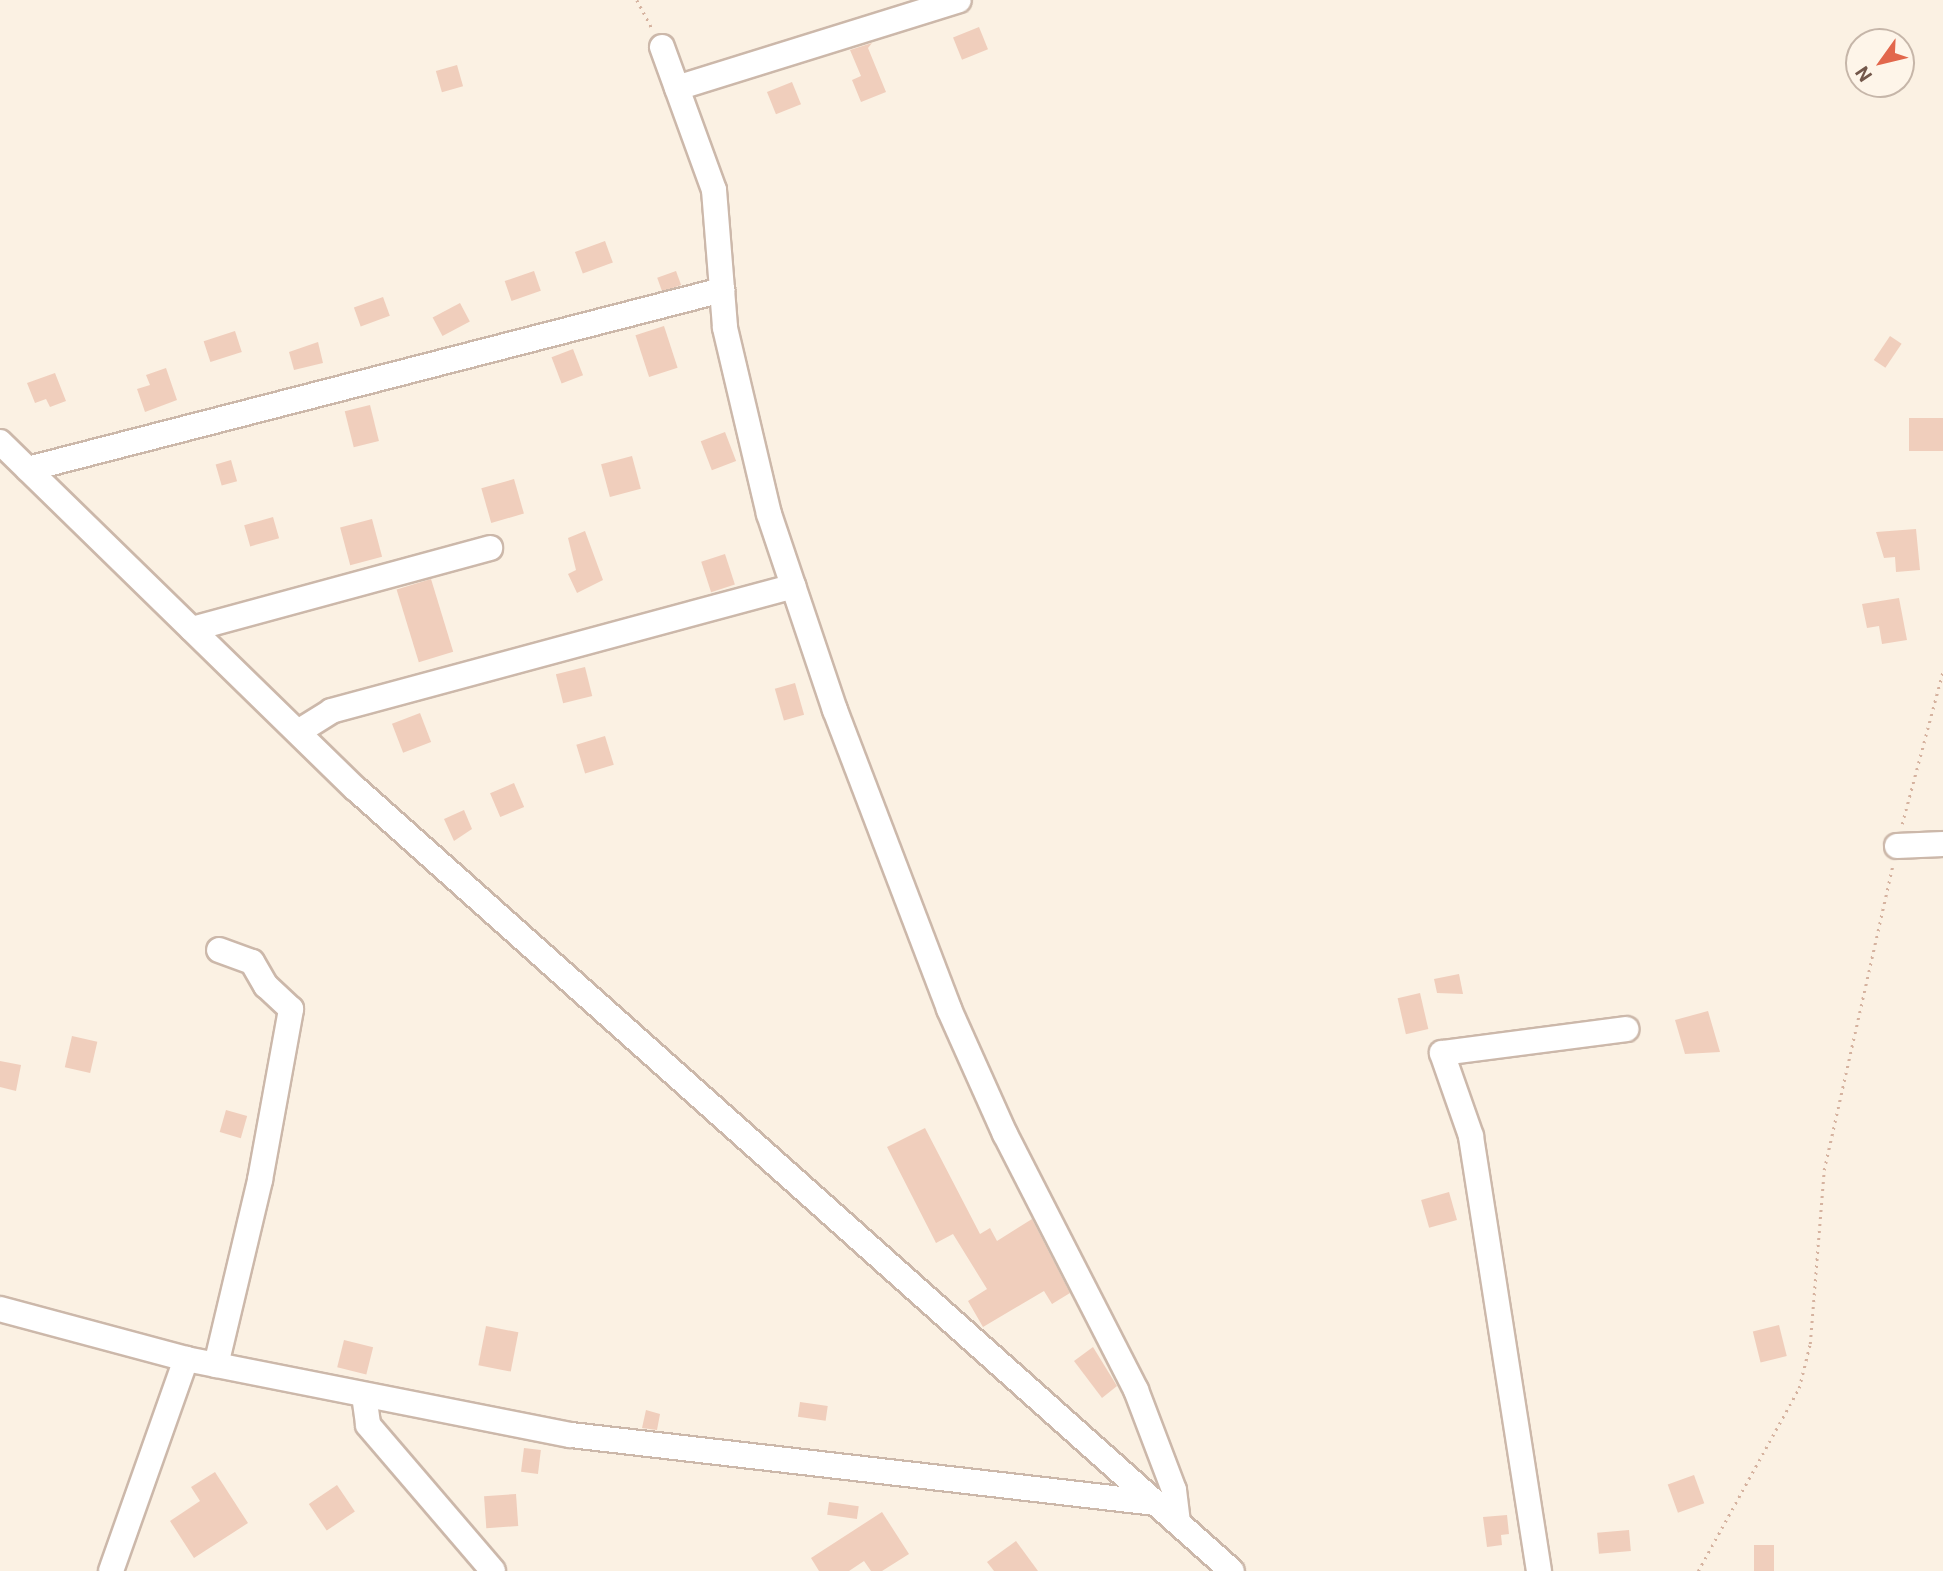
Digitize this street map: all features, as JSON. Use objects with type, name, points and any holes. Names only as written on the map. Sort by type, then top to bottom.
[{"type":"street","points":[[677,88],[958,0]]},
{"type":"street","points":[[662,47],[714,190],[725,328],[769,514],[793,586],[949,1009],[1005,1134],[1136,1390],[1174,1490],[1178,1522]]},
{"type":"street","points":[[28,469],[722,290]]},
{"type":"street","points":[[0,442],[298,732],[1232,1571]]},
{"type":"street","points":[[192,629],[490,548]]},
{"type":"street","points":[[298,732],[331,711],[793,586]]},
{"type":"street","points":[[1897,846],[1943,844]]},
{"type":"street","points":[[216,1365],[260,1181],[291,1009],[266,986],[252,962],[219,950]]},
{"type":"street","points":[[1539,1571],[1471,1136],[1442,1053],[1626,1029]]},
{"type":"street","points":[[0,1309],[186,1359],[571,1435],[1155,1503]]},
{"type":"street","points":[[111,1571],[186,1359]]},
{"type":"street","points":[[364,1395],[368,1425],[493,1571]]},
{"type":"path","points":[[637,0],[662,47]]},
{"type":"path","points":[[1698,1571],[1799,1388],[1810,1344],[1824,1170],[1897,846],[1943,671]]},
{"type":"building","points":[[979,27],[988,49],[962,60],[953,37]]},
{"type":"building","points":[[872,43],[868,48],[886,92],[861,102],[852,80],[861,76],[850,50]]},
{"type":"building","points":[[457,65],[463,86],[442,92],[436,71]]},
{"type":"building","points":[[792,82],[801,104],[776,114],[767,92]]},
{"type":"building","points":[[605,241],[613,263],[583,274],[575,252]]},
{"type":"building","points":[[534,271],[541,291],[512,301],[505,281]]},
{"type":"building","points":[[676,271],[681,285],[662,292],[657,278]]},
{"type":"building","points":[[383,297],[390,316],[361,326],[354,308]]},
{"type":"building","points":[[460,303],[470,322],[442,336],[433,318]]},
{"type":"building","points":[[664,326],[678,368],[649,377],[635,335]]},
{"type":"building","points":[[235,331],[242,352],[210,362],[204,341]]},
{"type":"building","points":[[1890,336],[1902,344],[1885,368],[1874,360]]},
{"type":"building","points":[[318,342],[323,363],[294,370],[289,352]]},
{"type":"building","points":[[573,349],[583,375],[562,383],[552,357]]},
{"type":"building","points":[[166,368],[177,400],[145,412],[137,389],[150,385],[146,375]]},
{"type":"building","points":[[55,373],[66,401],[50,407],[46,399],[35,403],[27,383]]},
{"type":"building","points":[[370,405],[379,441],[354,447],[345,411]]},
{"type":"building","points":[[1909,418],[1943,418],[1943,451],[1909,451]]},
{"type":"building","points":[[725,432],[736,461],[712,470],[701,441]]},
{"type":"building","points":[[632,456],[641,489],[610,497],[601,464]]},
{"type":"building","points":[[231,460],[237,481],[222,486],[216,464]]},
{"type":"building","points":[[514,479],[524,514],[491,523],[481,488]]},
{"type":"building","points":[[273,517],[279,538],[250,546],[244,525]]},
{"type":"building","points":[[372,519],[382,557],[350,565],[340,528]]},
{"type":"building","points":[[1916,529],[1920,570],[1896,572],[1895,557],[1884,558],[1876,532]]},
{"type":"building","points":[[585,531],[603,580],[577,593],[568,574],[576,570],[568,538]]},
{"type":"building","points":[[725,554],[735,584],[711,592],[701,562]]},
{"type":"building","points":[[431,579],[453,652],[419,662],[397,590]]},
{"type":"building","points":[[1899,598],[1907,640],[1882,644],[1879,626],[1867,628],[1862,604]]},
{"type":"building","points":[[585,667],[592,696],[563,703],[556,674]]},
{"type":"building","points":[[795,683],[804,715],[784,721],[775,689]]},
{"type":"building","points":[[420,713],[431,742],[403,753],[392,724]]},
{"type":"building","points":[[605,736],[614,765],[585,773],[576,745]]},
{"type":"building","points":[[514,783],[524,807],[500,817],[490,793]]},
{"type":"building","points":[[464,810],[472,829],[454,841],[444,819]]},
{"type":"building","points":[[1459,974],[1463,994],[1437,993],[1434,979]]},
{"type":"building","points":[[1420,993],[1428,1029],[1406,1034],[1398,998]]},
{"type":"building","points":[[1708,1011],[1720,1052],[1685,1054],[1675,1020]]},
{"type":"building","points":[[72,1036],[97,1042],[90,1073],[65,1067]]},
{"type":"building","points":[[0,1061],[21,1065],[16,1091],[0,1087]]},
{"type":"building","points":[[226,1110],[247,1116],[241,1138],[220,1132]]},
{"type":"building","points":[[925,1128],[980,1234],[990,1228],[997,1241],[1032,1219],[1070,1293],[1052,1304],[1044,1291],[983,1327],[968,1301],[987,1289],[953,1234],[936,1243],[887,1147]]},
{"type":"building","points":[[1449,1192],[1457,1220],[1429,1228],[1421,1200]]},
{"type":"building","points":[[1779,1325],[1787,1356],[1761,1363],[1753,1332]]},
{"type":"building","points":[[486,1326],[518,1332],[511,1372],[478,1365]]},
{"type":"building","points":[[344,1340],[373,1347],[366,1374],[337,1367]]},
{"type":"building","points":[[1093,1347],[1117,1386],[1102,1398],[1074,1361]]},
{"type":"building","points":[[800,1402],[828,1406],[826,1421],[798,1417]]},
{"type":"building","points":[[646,1410],[660,1414],[657,1430],[642,1428]]},
{"type":"building","points":[[524,1448],[541,1450],[538,1474],[521,1472]]},
{"type":"building","points":[[215,1472],[248,1523],[194,1558],[170,1521],[200,1501],[191,1487]]},
{"type":"building","points":[[1694,1475],[1704,1503],[1678,1513],[1668,1485]]},
{"type":"building","points":[[337,1485],[355,1512],[327,1531],[309,1504]]},
{"type":"building","points":[[516,1494],[518,1526],[486,1528],[484,1496]]},
{"type":"building","points":[[829,1502],[859,1506],[857,1519],[827,1515]]},
{"type":"building","points":[[882,1512],[909,1554],[882,1571],[871,1571],[864,1561],[849,1571],[819,1571],[811,1558]]},
{"type":"building","points":[[1507,1515],[1509,1534],[1501,1535],[1502,1545],[1487,1547],[1483,1517]]},
{"type":"building","points":[[1629,1530],[1631,1551],[1599,1554],[1597,1533]]},
{"type":"building","points":[[1016,1541],[1038,1571],[994,1571],[987,1562]]},
{"type":"building","points":[[1754,1545],[1774,1545],[1774,1571],[1754,1571]]}]
